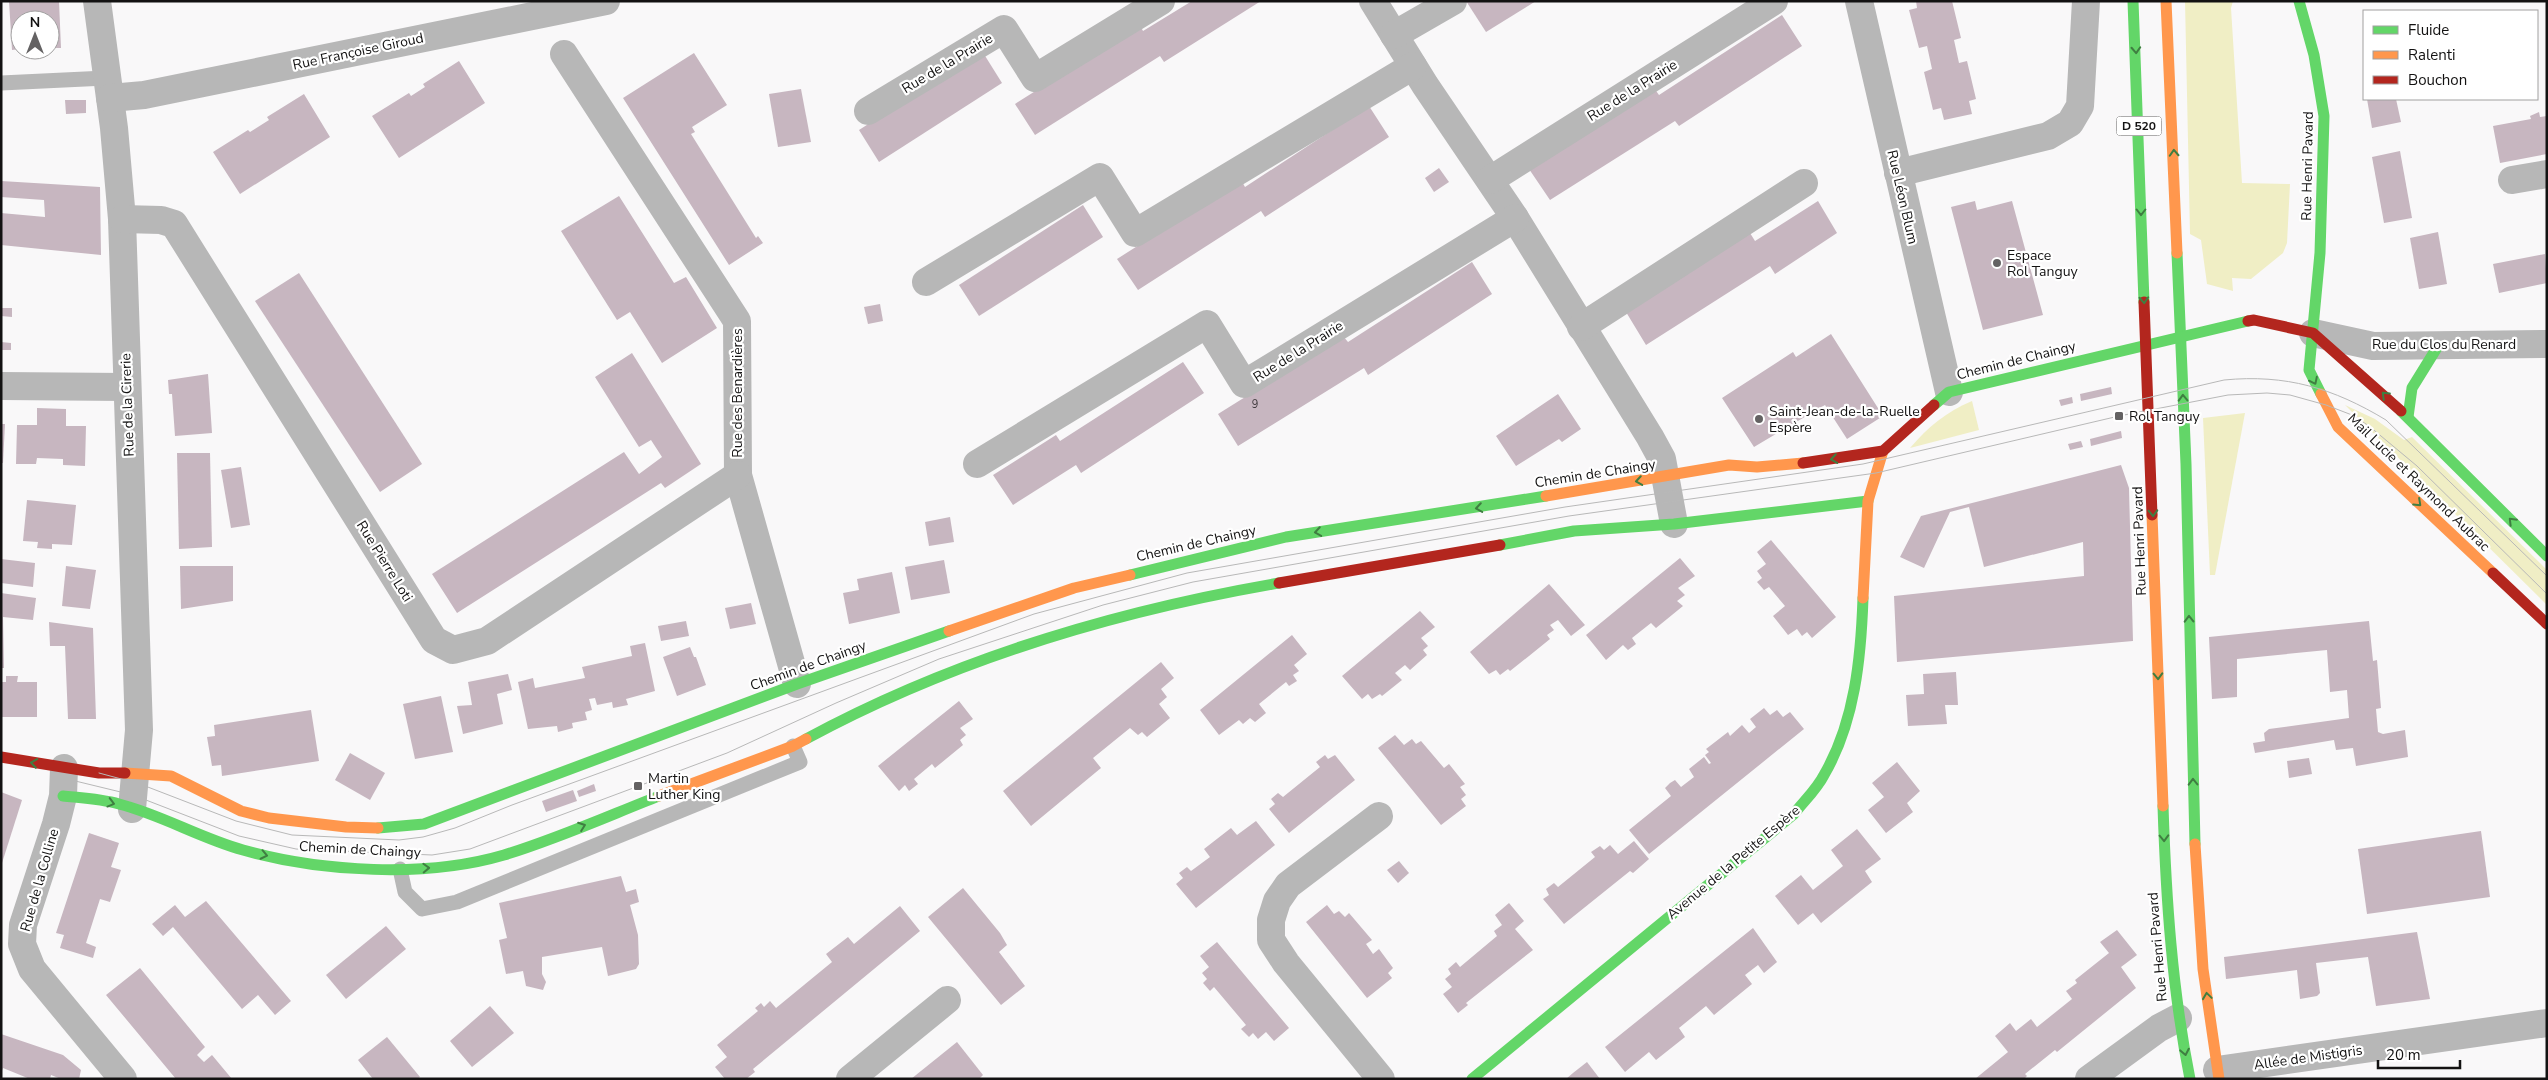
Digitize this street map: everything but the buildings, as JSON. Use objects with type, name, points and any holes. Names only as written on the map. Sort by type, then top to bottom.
[{"type":"street","name":"Rue de la Cirerie","points":[[97,1],[122,219],[126,387],[139,730],[132,809]]},
{"type":"street","name":"Rue Françoise Giroud","points":[[108,88],[144,95],[532,8],[606,1]]},
{"type":"street","name":"Rue de la Prairie","points":[[868,111],[1004,29],[1034,78],[1161,1]]},
{"type":"street","points":[[1373,1],[1413,66],[1515,218],[1650,437],[1662,459],[1674,524]]},
{"type":"street","points":[[1394,36],[1453,1]]},
{"type":"street","name":"Rue de la Prairie","points":[[1490,180],[1774,1]]},
{"type":"street","name":"Rue Léon Blum","points":[[1858,1],[1949,392]]},
{"type":"street","points":[[1898,173],[2048,136],[2070,123],[2080,106],[2086,1]]},
{"type":"street","name":"Rue Henri Pavard","points":[[2133,1],[2141,176],[2142,251],[2165,874],[2178,1018],[2190,1079]]},
{"type":"street","name":"D 520","points":[[2166,1],[2186,464],[2194,814],[2203,969],[2218,1074]]},
{"type":"street","name":"Rue Henri Pavard","points":[[2299,1],[2314,55],[2324,116],[2320,253],[2312,333]]},
{"type":"street","name":"Rue des Benardières","points":[[564,54],[737,321],[738,475],[797,684]]},
{"type":"street","points":[[926,282],[1100,177],[1135,234],[1413,66]]},
{"type":"street","points":[[2512,180],[2547,174]]},
{"type":"street","points":[[1581,327],[1804,183]]},
{"type":"street","name":"Rue de la Prairie","points":[[977,464],[1207,324],[1244,384],[1515,218]]},
{"type":"street","name":"Rue Pierre Loti","points":[[122,219],[162,220],[174,224],[434,640],[453,650],[486,640],[738,475]]},
{"type":"street","name":"Chemin de Chaingy","points":[[63,781],[99,773],[171,776],[242,811],[269,818],[346,827],[391,828],[424,824],[797,684],[988,616],[1074,588],[1286,537],[1665,477],[1728,465],[1756,467],[1883,451],[1949,392],[2254,320],[2312,333]]},
{"type":"street","points":[[2312,333],[2372,383],[2408,417],[2547,556]]},
{"type":"street","name":"Rue du Clos du Renard","points":[[2312,333],[2373,346],[2547,344]]},
{"type":"street","name":"Mail Lucie et Raymond Aubrac","points":[[2312,333],[2309,370],[2338,427],[2547,624]]},
{"type":"street","points":[[2408,417],[2412,388],[2438,346]]},
{"type":"street","points":[[1,386],[126,387]]},
{"type":"street","name":"Avenue de la Petite Espère","points":[[1472,1079],[1794,814],[1824,776],[1840,742],[1858,668],[1868,501],[1883,451]]},
{"type":"street","name":"Chemin de Chaingy","points":[[63,781],[109,801],[212,840],[261,855],[303,862],[400,869],[454,867],[504,856],[793,746],[859,710],[989,657],[1108,621],[1258,587],[1574,531],[1674,524],[1868,501]]},
{"type":"street","points":[[1,757],[63,781]]},
{"type":"street","points":[[1,768],[63,781]]},
{"type":"street","name":"Rue de la Colline","points":[[63,781],[23,925],[22,944],[32,969],[123,1079]]},
{"type":"street","points":[[1379,816],[1288,885],[1277,901],[1271,920],[1271,940],[1286,963],[1381,1079]]},
{"type":"street","points":[[850,1079],[948,1000]]},
{"type":"street","points":[[2089,1079],[2159,1028],[2178,1018]]},
{"type":"street","name":"Allée de Mistigris","points":[[2218,1074],[2547,1023]]},
{"type":"lane","points":[[1,83],[108,88]]},
{"type":"lane","points":[[400,869],[405,892],[422,909],[457,902],[800,762],[793,746]]},
{"type":"shaded area","points":[[2185,1],[2233,1],[2231,8],[2242,183],[2290,184],[2287,243],[2283,253],[2251,279],[2232,278],[2233,291],[2207,284],[2201,240],[2190,234]]},
{"type":"shaded area","points":[[1972,401],[1979,430],[1910,448],[1938,421]]},
{"type":"shaded area","points":[[2345,405],[2375,419],[2404,440],[2412,437],[2547,570],[2547,605]]},
{"type":"shaded area","points":[[2245,413],[2215,575],[2210,575],[2203,418]]},
{"type":"tram line","points":[[99,773],[140,784],[236,821],[292,835],[399,840],[423,837],[455,828],[512,805],[1034,614],[1187,573],[1565,507],[1863,464],[2224,380],[2268,379],[2308,386],[2347,399],[2386,420],[2547,576]]},
{"type":"tram line","points":[[63,778],[133,795],[239,836],[296,849],[432,855],[470,849],[727,753],[836,703],[939,659],[1103,605],[1193,582],[1569,516],[1876,473],[2119,416],[2228,395],[2267,393],[2290,395],[2326,405],[2352,415],[2369,426],[2417,466],[2547,594]]},
{"type":"traffic: fast","points":[[2133,1],[2144,302]]},
{"type":"traffic: fast","points":[[2299,1],[2314,55],[2324,116],[2320,253],[2309,370],[2321,394]]},
{"type":"traffic: fast","points":[[2177,253],[2186,464],[2195,844]]},
{"type":"traffic: fast","points":[[1934,405],[1949,392],[2248,321]]},
{"type":"traffic: fast","points":[[2408,417],[2412,388],[2438,346]]},
{"type":"traffic: fast","points":[[2401,411],[2547,556]]},
{"type":"traffic: fast","points":[[1130,575],[1286,537],[1546,496]]},
{"type":"traffic: fast","points":[[1500,545],[1574,531],[1674,524],[1868,501]]},
{"type":"traffic: fast","points":[[806,739],[919,685],[977,662],[1036,642],[1157,608],[1279,583]]},
{"type":"traffic: fast","points":[[1472,1079],[1794,814],[1814,790],[1834,755],[1849,711],[1858,666],[1863,598]]},
{"type":"traffic: fast","points":[[378,828],[424,824],[797,684],[949,631]]},
{"type":"traffic: fast","points":[[63,796],[119,804],[243,850],[306,863],[374,869],[441,867],[504,855],[563,835],[659,796]]},
{"type":"traffic: fast","points":[[2163,806],[2174,977],[2190,1079]]},
{"type":"traffic: slow","points":[[2166,1],[2177,253]]},
{"type":"traffic: slow","points":[[2321,394],[2338,427],[2493,573]]},
{"type":"traffic: slow","points":[[1863,598],[1868,501],[1883,451]]},
{"type":"traffic: slow","points":[[1546,496],[1729,465],[1757,467],[1803,463]]},
{"type":"traffic: slow","points":[[2152,515],[2163,806]]},
{"type":"traffic: slow","points":[[949,631],[1074,588],[1130,575]]},
{"type":"traffic: slow","points":[[659,796],[793,746],[806,739]]},
{"type":"traffic: slow","points":[[125,773],[171,776],[241,811],[269,818],[346,827],[378,828]]},
{"type":"traffic: slow","points":[[2195,844],[2203,969],[2219,1079]]},
{"type":"traffic: jam","points":[[2144,302],[2152,515]]},
{"type":"traffic: jam","points":[[2248,321],[2254,320],[2313,333],[2401,411]]},
{"type":"traffic: jam","points":[[1803,463],[1883,451],[1934,405]]},
{"type":"traffic: jam","points":[[1279,583],[1500,545]]},
{"type":"traffic: jam","points":[[2493,573],[2547,624]]},
{"type":"traffic: jam","points":[[1,757],[99,773],[125,773]]},
{"type":"place","name":"Espace Rol Tanguy","points":[[1997,263]]},
{"type":"place","name":"Rol Tanguy","points":[[2119,416]]},
{"type":"place","name":"Saint-Jean-de-la-Ruelle Espère","points":[[1759,419]]},
{"type":"place","name":"Martin Luther King","points":[[638,786]]}]
